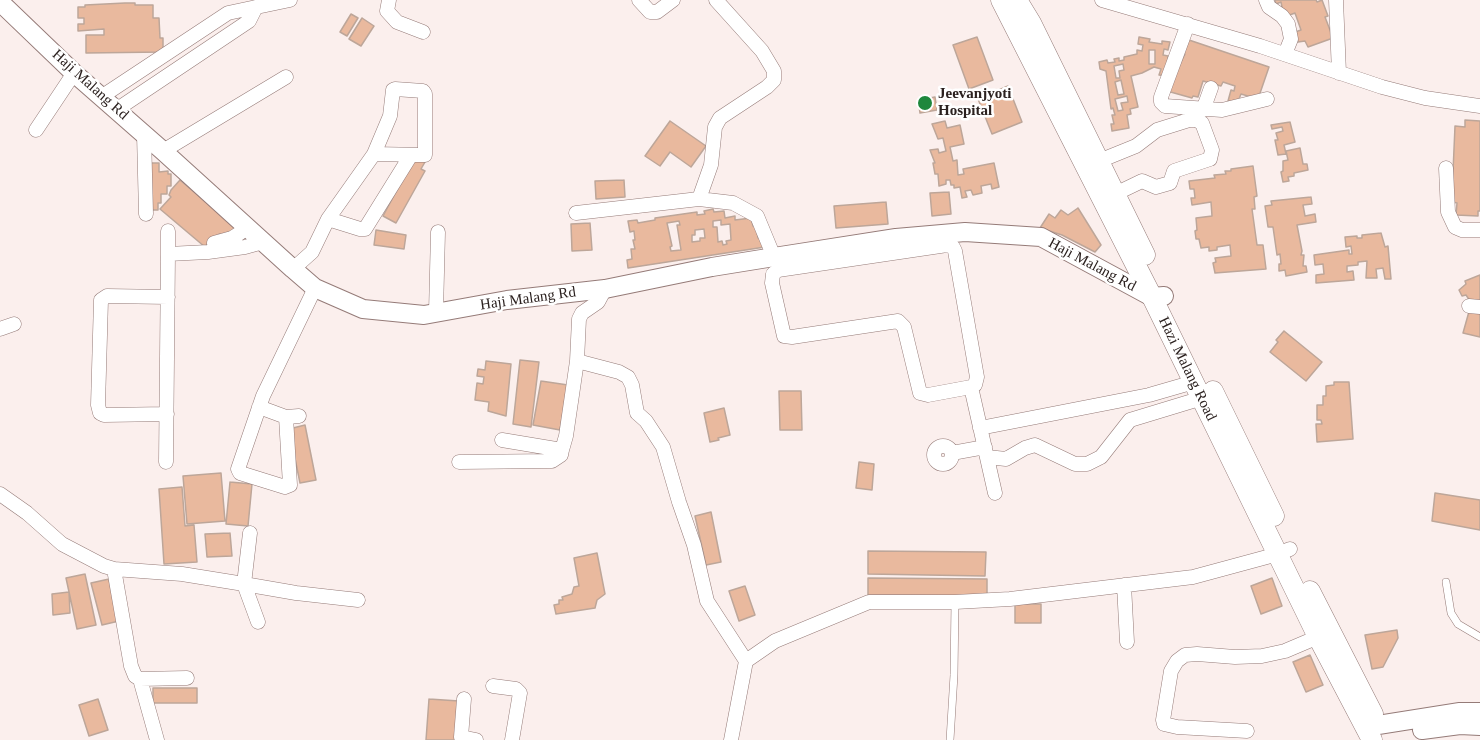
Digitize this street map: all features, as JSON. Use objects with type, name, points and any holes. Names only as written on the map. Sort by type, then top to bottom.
[{"type":"main road","name":"Hazi Malang Road","points":[[1001,0],[1040,60],[1099,160],[1154,287]]},
{"type":"main road","name":"Hazi Malang Road","points":[[1017,0],[1040,60],[1376,735]]},
{"type":"main road","name":"Hazi Malang Road","points":[[1284,551],[1318,637],[1376,735]]},
{"type":"street","points":[[101,97],[222,16],[290,0]]},
{"type":"street","points":[[389,0],[387,11],[398,22],[423,32]]},
{"type":"street","points":[[639,0],[650,12],[657,12],[673,0]]},
{"type":"street","points":[[699,199],[711,165],[715,127],[720,118],[774,80],[774,71],[762,51],[716,0]]},
{"type":"street","points":[[1102,0],[1285,54],[1382,87],[1425,98],[1480,106]]},
{"type":"street","points":[[1266,0],[1269,7],[1282,16],[1288,24],[1291,39],[1285,54]]},
{"type":"street","points":[[1336,0],[1339,73]]},
{"type":"street","name":"Haji Malang Rd","points":[[0,2],[74,73],[315,288],[363,309],[424,315],[507,300],[605,289],[774,256],[896,238],[965,232],[1041,237],[1154,287]]},
{"type":"street","points":[[116,110],[249,21],[256,7]]},
{"type":"street","points":[[1188,24],[1162,91],[1161,102],[1165,106],[1222,110],[1267,99]]},
{"type":"street","points":[[36,130],[74,73]]},
{"type":"street","points":[[163,151],[286,77]]},
{"type":"street","points":[[1203,110],[1211,88]]},
{"type":"street","points":[[293,269],[312,252],[328,219],[374,154],[390,116],[393,90],[419,89],[425,94],[426,152],[423,156],[374,154]]},
{"type":"street","points":[[1099,160],[1136,146],[1157,130],[1189,120],[1202,123],[1212,150],[1210,159],[1174,171],[1170,183],[1156,188],[1142,182],[1115,194]]},
{"type":"street","points":[[144,134],[146,214]]},
{"type":"street","points":[[328,219],[365,229],[411,155]]},
{"type":"street","points":[[1446,168],[1448,212],[1455,227],[1462,230],[1480,230]]},
{"type":"street","points":[[576,213],[699,199],[733,203],[757,216],[774,256]]},
{"type":"street","points":[[214,243],[240,233],[246,226]]},
{"type":"street","points":[[166,462],[168,231]]},
{"type":"street","points":[[436,312],[438,232]]},
{"type":"street","points":[[168,254],[208,252],[245,247],[262,242]]},
{"type":"street","points":[[945,245],[953,247],[977,376],[975,385],[971,387],[928,394],[920,393],[904,327],[898,321],[787,338],[782,331],[772,283],[773,274],[778,270],[945,245]]},
{"type":"street","points":[[259,407],[292,416],[291,482],[285,487],[238,472],[259,407],[315,288]]},
{"type":"street","points":[[459,462],[552,461],[561,455],[577,361],[579,320],[582,313],[598,302],[605,289]]},
{"type":"street","points":[[167,414],[104,415],[100,413],[98,405],[101,300],[107,296],[168,297]]},
{"type":"street","points":[[0,329],[14,324]]},
{"type":"street","points":[[577,361],[619,372],[627,377],[632,385],[637,413],[646,421],[663,447],[694,545],[707,601],[746,661]]},
{"type":"street","points":[[971,387],[995,493]]},
{"type":"street","points":[[980,428],[1149,395],[1203,391]]},
{"type":"street","points":[[952,453],[986,452],[1005,459],[1025,448],[1035,446],[1075,464],[1087,464],[1101,457],[1131,420],[1203,391]]},
{"type":"street","points":[[502,440],[562,450]]},
{"type":"street","points":[[0,494],[27,513],[62,544],[114,569],[182,574],[297,593],[358,600]]},
{"type":"street","points":[[250,533],[244,584],[258,622]]},
{"type":"street","points":[[730,740],[746,661],[775,641],[868,602],[955,603],[1010,599],[1193,577],[1284,551]]},
{"type":"street","points":[[114,569],[131,666],[135,676],[140,679],[187,678]]},
{"type":"street","points":[[1124,585],[1127,642]]},
{"type":"street","points":[[1246,731],[1177,734],[1164,724],[1171,670],[1177,661],[1185,655],[1197,654],[1235,657],[1262,656],[1285,651],[1318,637]]},
{"type":"street","points":[[140,679],[157,740]]},
{"type":"street","points":[[493,686],[516,689],[520,693],[512,740]]},
{"type":"street","points":[[464,699],[461,737],[476,740]]},
{"type":"street","points":[[1376,735],[1460,712],[1480,712]]},
{"type":"street","points":[[1376,735],[1480,726]]},
{"type":"lane","points":[[1446,582],[1451,613],[1458,624],[1480,637]]},
{"type":"lane","points":[[950,740],[955,603]]},
{"type":"building","points":[[1275,0],[1316,0],[1317,2],[1322,0],[1328,16],[1325,17],[1333,38],[1308,47],[1305,41],[1298,42],[1295,32],[1301,30],[1295,13],[1284,17],[1281,2],[1276,4]]},
{"type":"building","points":[[135,3],[135,5],[153,5],[153,18],[159,18],[163,52],[86,53],[86,35],[104,35],[104,29],[78,31],[78,24],[84,24],[84,18],[78,18],[78,7]]},
{"type":"building","points":[[351,14],[358,18],[347,36],[340,32]]},
{"type":"building","points":[[362,18],[374,26],[361,46],[349,39]]},
{"type":"building","points":[[977,37],[993,80],[969,89],[953,45]]},
{"type":"building","points":[[1139,37],[1150,39],[1149,42],[1162,44],[1162,41],[1170,42],[1168,50],[1164,49],[1163,55],[1168,56],[1166,76],[1159,75],[1161,69],[1154,67],[1131,76],[1138,107],[1130,109],[1131,114],[1127,115],[1129,128],[1112,131],[1111,124],[1114,124],[1112,115],[1115,115],[1113,108],[1111,109],[1106,71],[1100,69],[1099,62],[1107,60],[1108,63],[1115,62],[1114,59],[1124,60],[1124,57],[1137,54],[1137,50],[1142,51],[1143,45],[1138,44]],"holes":[[[1149,50],[1155,50],[1155,64],[1149,64]],[[1123,64],[1124,70],[1119,71],[1120,78],[1116,78],[1114,66]],[[1121,80],[1124,94],[1118,95],[1115,82]],[[1127,96],[1128,102],[1121,103],[1123,110],[1118,111],[1115,99]]]},
{"type":"building","points":[[1189,40],[1269,67],[1258,99],[1241,94],[1237,104],[1228,101],[1231,90],[1234,91],[1235,86],[1223,82],[1221,86],[1203,81],[1198,97],[1193,96],[1192,98],[1167,91],[1185,54]]},
{"type":"building","points":[[1008,86],[1022,122],[992,134],[978,99]]},
{"type":"building","points":[[935,97],[937,110],[920,113],[918,100]]},
{"type":"building","points":[[1465,120],[1480,121],[1480,211],[1478,211],[1478,216],[1456,215],[1457,203],[1453,202],[1452,195],[1455,126],[1465,127]]},
{"type":"building","points":[[670,121],[706,146],[691,167],[670,152],[660,166],[645,156]]},
{"type":"building","points":[[945,121],[947,128],[960,125],[964,144],[950,147],[953,161],[957,160],[958,175],[964,174],[963,169],[994,163],[999,187],[992,189],[991,184],[981,186],[982,193],[973,195],[971,190],[965,191],[967,197],[962,198],[960,187],[954,188],[950,180],[946,180],[946,184],[939,186],[938,174],[935,174],[933,163],[935,163],[930,150],[938,149],[939,153],[946,151],[943,138],[938,139],[932,124]]},
{"type":"building","points":[[1290,122],[1295,142],[1284,145],[1286,154],[1278,155],[1276,133],[1283,131],[1282,127],[1272,129],[1271,125]]},
{"type":"building","points":[[1300,148],[1303,164],[1307,164],[1308,170],[1294,173],[1294,176],[1288,177],[1289,181],[1283,182],[1281,172],[1283,161],[1288,160],[1286,151]]},
{"type":"building","points":[[415,157],[425,162],[421,169],[425,171],[396,223],[383,216]]},
{"type":"building","points":[[146,163],[159,163],[159,172],[168,171],[168,174],[171,174],[171,186],[167,186],[167,194],[161,194],[158,210],[148,210]]},
{"type":"building","points":[[1253,166],[1257,196],[1254,197],[1255,209],[1252,209],[1257,245],[1263,245],[1266,269],[1215,273],[1213,263],[1216,262],[1215,258],[1231,256],[1230,245],[1209,251],[1209,247],[1201,248],[1199,239],[1196,239],[1196,218],[1212,216],[1211,202],[1192,205],[1191,198],[1195,198],[1194,189],[1190,189],[1189,181],[1215,178],[1214,175],[1226,174],[1225,171],[1231,171],[1231,169]]},
{"type":"building","points":[[180,180],[235,227],[227,236],[219,234],[214,240],[212,238],[205,247],[160,209],[171,197],[169,195],[171,190]]},
{"type":"building","points":[[624,180],[625,197],[596,199],[595,181]]},
{"type":"building","points":[[949,192],[951,214],[932,216],[930,193]]},
{"type":"building","points":[[1311,197],[1312,204],[1303,205],[1305,216],[1315,214],[1316,222],[1297,225],[1301,255],[1304,255],[1303,266],[1306,266],[1307,272],[1286,276],[1285,270],[1279,271],[1280,254],[1277,255],[1273,227],[1268,227],[1265,206],[1272,205],[1271,201]]},
{"type":"building","points":[[886,202],[888,224],[836,228],[834,206]]},
{"type":"building","points":[[1078,208],[1101,245],[1095,252],[1062,235],[1040,228],[1049,214],[1055,218],[1061,210],[1068,215]]},
{"type":"building","points":[[713,209],[714,212],[724,211],[725,218],[735,216],[735,220],[751,218],[753,226],[756,225],[758,238],[764,238],[765,247],[628,268],[627,260],[632,259],[631,249],[635,249],[633,240],[635,240],[634,231],[630,232],[628,221],[637,220],[638,223],[697,212],[697,215],[705,214],[704,211]],"holes":[[[721,220],[721,225],[730,224],[731,240],[726,241],[727,244],[723,245],[722,241],[718,242],[717,227],[713,227],[713,221]],[[679,221],[680,225],[677,225],[681,250],[671,251],[667,223]],[[704,229],[705,238],[692,242],[695,230]]]},
{"type":"building","points":[[590,223],[592,250],[572,251],[571,224]]},
{"type":"building","points":[[376,230],[406,235],[404,249],[374,245]]},
{"type":"building","points":[[1381,233],[1385,247],[1388,246],[1391,279],[1385,279],[1383,268],[1376,269],[1377,278],[1366,278],[1367,261],[1347,266],[1347,272],[1353,271],[1354,280],[1316,283],[1316,275],[1324,274],[1323,264],[1315,265],[1314,255],[1349,250],[1349,254],[1352,254],[1351,246],[1346,247],[1345,237],[1362,238],[1362,235]]},
{"type":"building","points":[[1480,275],[1480,304],[1472,304],[1466,295],[1462,296],[1459,290],[1466,284],[1465,281]]},
{"type":"building","points":[[1470,308],[1480,310],[1480,337],[1463,333]]},
{"type":"building","points":[[1284,331],[1322,362],[1306,381],[1270,352]]},
{"type":"building","points":[[520,360],[539,362],[531,427],[513,424]]},
{"type":"building","points":[[486,361],[511,364],[506,416],[488,411],[489,402],[475,400],[477,383],[483,384],[484,377],[477,376],[478,369],[485,370]]},
{"type":"building","points":[[541,381],[568,385],[560,430],[533,425]]},
{"type":"building","points":[[1334,382],[1349,382],[1353,439],[1317,442],[1316,424],[1322,424],[1321,420],[1317,420],[1317,405],[1323,405],[1326,386],[1334,385]]},
{"type":"building","points":[[779,391],[801,391],[802,430],[780,430]]},
{"type":"building","points":[[724,408],[730,435],[710,442],[704,413]]},
{"type":"building","points":[[305,425],[316,480],[300,483],[289,429]]},
{"type":"building","points":[[859,462],[874,464],[872,490],[856,488]]},
{"type":"building","points":[[221,473],[225,521],[187,524],[183,476]]},
{"type":"building","points":[[230,482],[252,484],[248,526],[226,524]]},
{"type":"building","points":[[182,487],[185,526],[194,525],[197,562],[164,564],[159,489]]},
{"type":"building","points":[[1435,493],[1480,500],[1480,530],[1432,521]]},
{"type":"building","points":[[711,512],[721,562],[706,565],[695,516]]},
{"type":"building","points":[[230,533],[232,556],[207,557],[205,534]]},
{"type":"building","points":[[868,551],[986,552],[985,576],[868,574]]},
{"type":"building","points":[[597,553],[605,594],[597,600],[595,608],[556,614],[554,605],[559,604],[559,600],[563,600],[562,597],[572,594],[574,587],[579,586],[574,558]]},
{"type":"building","points":[[85,574],[96,625],[77,629],[66,578]]},
{"type":"building","points":[[868,578],[987,579],[987,596],[868,595]]},
{"type":"building","points":[[1272,578],[1282,606],[1261,614],[1251,586]]},
{"type":"building","points":[[109,579],[119,621],[102,625],[91,583]]},
{"type":"building","points":[[745,586],[755,615],[739,621],[729,591]]},
{"type":"building","points":[[69,592],[70,613],[53,615],[52,594]]},
{"type":"building","points":[[1015,604],[1041,604],[1041,623],[1015,623]]},
{"type":"building","points":[[1397,630],[1398,638],[1383,667],[1372,669],[1365,635]]},
{"type":"building","points":[[1310,655],[1323,685],[1306,692],[1293,662]]},
{"type":"building","points":[[153,688],[197,688],[197,703],[153,703]]},
{"type":"building","points":[[98,699],[108,730],[89,736],[79,705]]},
{"type":"building","points":[[429,699],[459,701],[456,740],[426,740]]},
{"type":"place","name":"Jeevanjyoti Hospital","points":[[925,103]]}]
